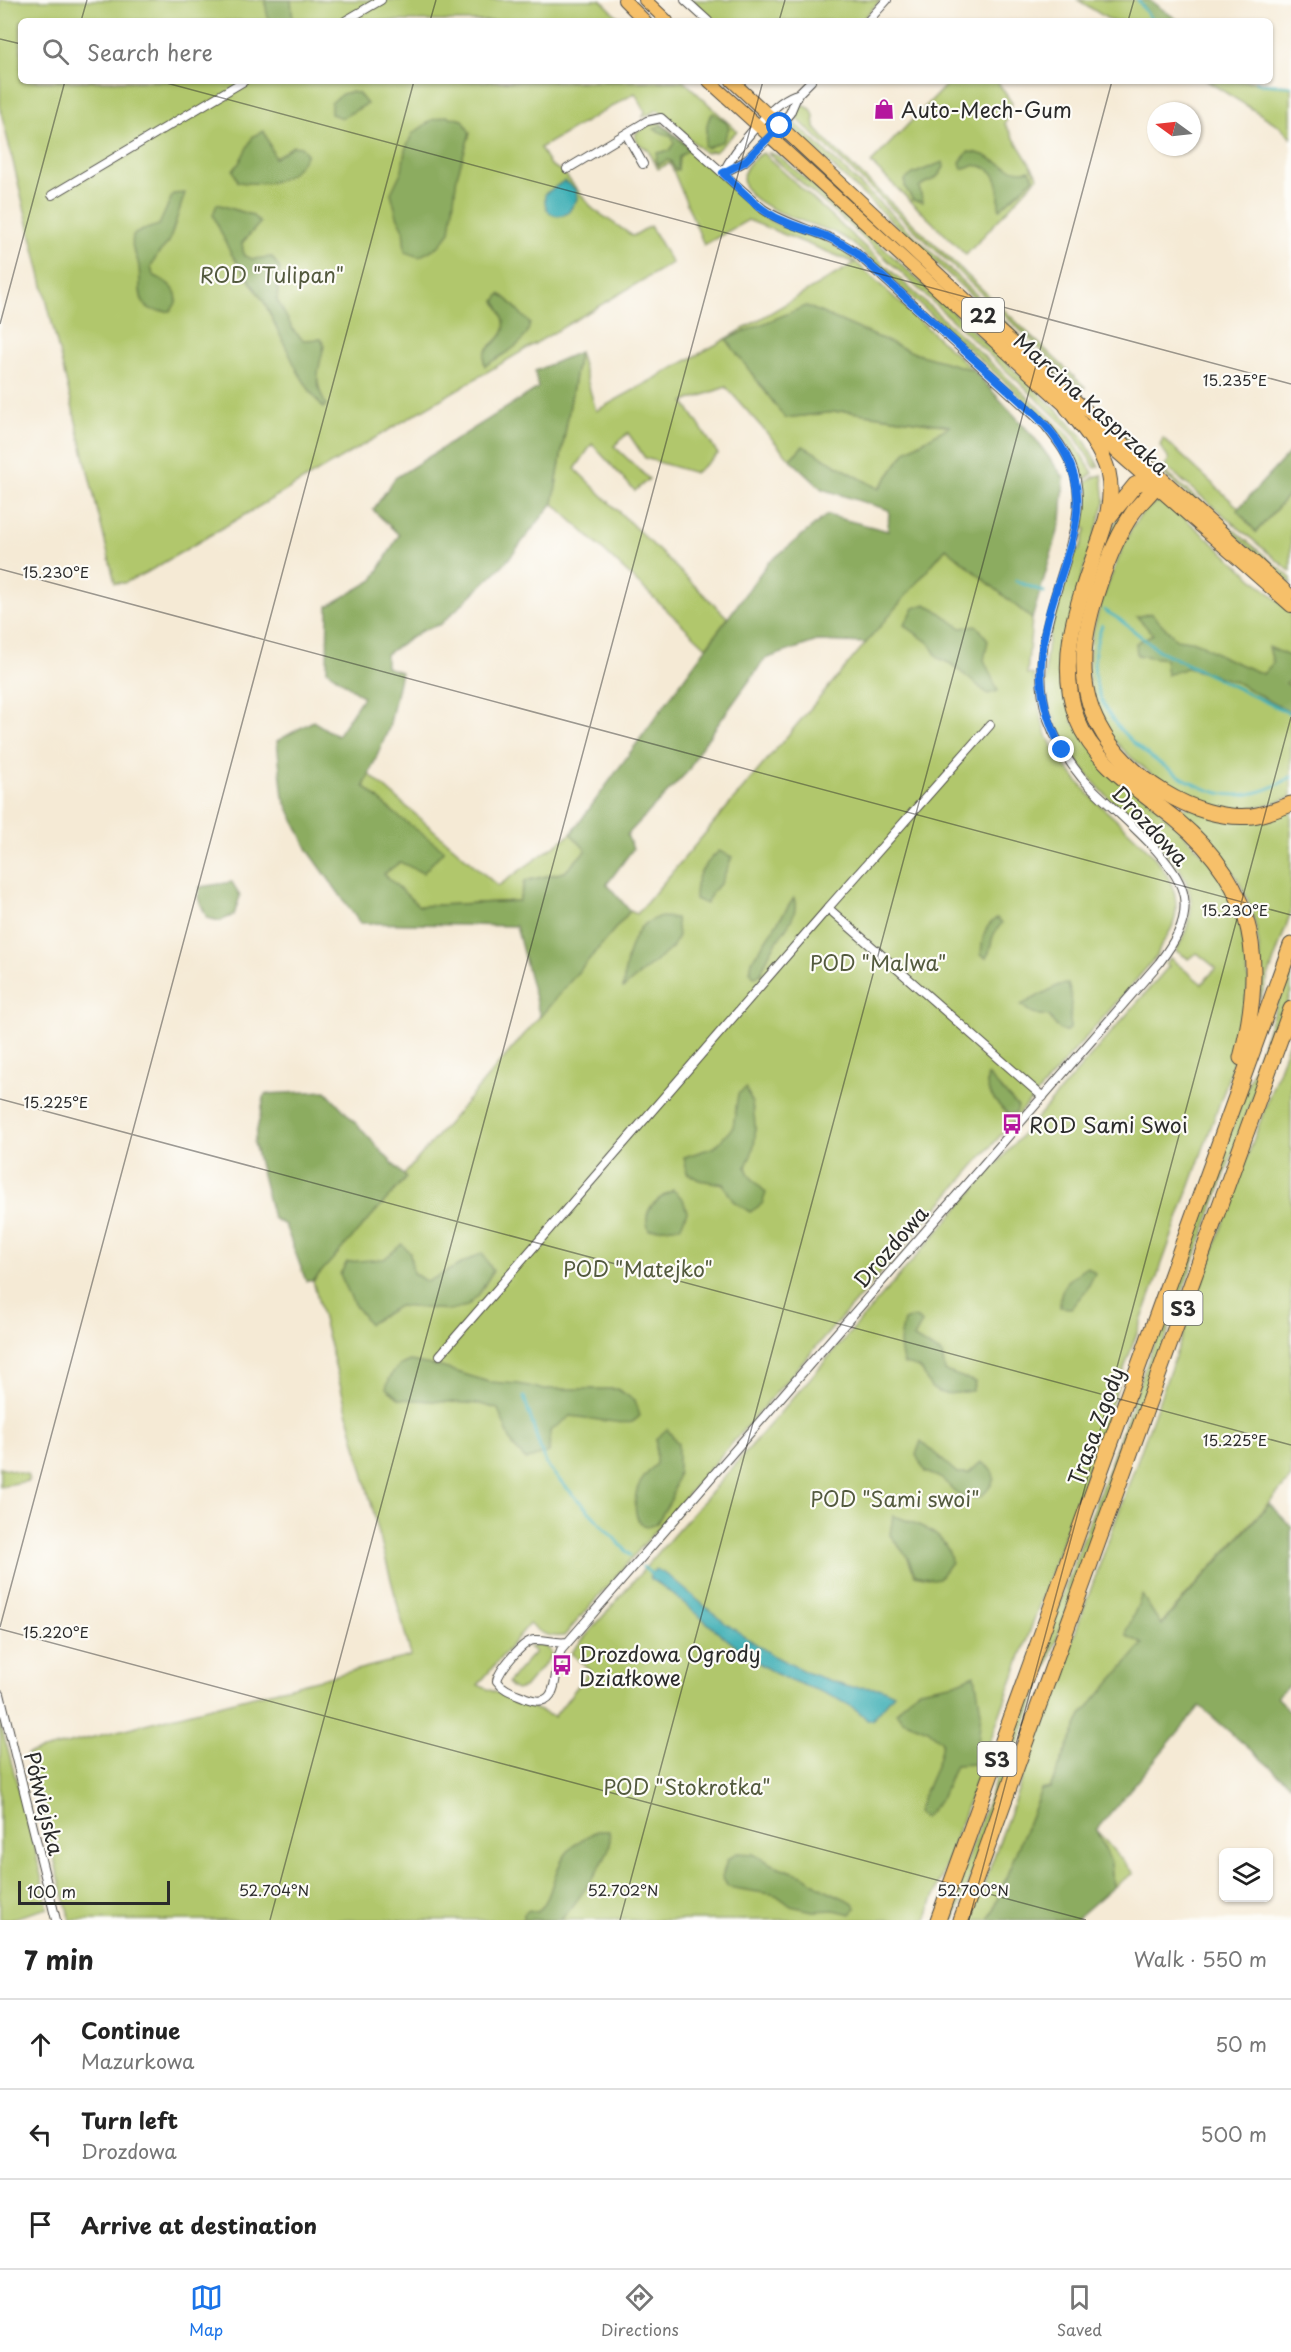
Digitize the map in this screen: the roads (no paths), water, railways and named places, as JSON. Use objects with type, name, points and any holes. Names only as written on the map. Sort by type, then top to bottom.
[{"type":"highway","points":[[1067,407],[1087,432],[1104,461],[1110,488],[1107,519],[1078,604],[1069,640],[1069,677],[1077,719],[1087,740],[1107,765],[1167,812],[1219,864],[1245,912],[1251,934],[1254,975],[1250,1024],[1217,1151]]},
{"type":"highway","points":[[1107,519],[1126,494],[1153,480]]},
{"type":"highway","points":[[1153,480],[1121,531],[1111,553],[1087,631],[1084,681],[1089,704],[1112,745],[1131,767],[1171,796],[1190,806],[1219,815],[1251,816],[1274,811],[1291,804]]},
{"type":"highway","name":"Trasa Zgody","points":[[938,1920],[1291,945]]},
{"type":"highway","name":"Trasa Zgody","points":[[961,1920],[1291,1009]]},
{"type":"main road","points":[[624,0],[642,18]]},
{"type":"main road","points":[[645,0],[665,18]]},
{"type":"main road","name":"Marcina Kasprzaka","points":[[711,84],[1067,407],[1153,480],[1260,565],[1291,596]]},
{"type":"main road","name":"Marcina Kasprzaka","points":[[735,84],[1153,480],[1291,606]]},
{"type":"street","points":[[350,18],[381,0]]},
{"type":"street","points":[[685,0],[705,18]]},
{"type":"street","points":[[871,18],[887,0]]},
{"type":"street","points":[[52,195],[239,84]]},
{"type":"street","points":[[723,173],[735,154],[768,115],[787,98],[798,94],[809,84]]},
{"type":"street","points":[[723,173],[744,162],[769,138],[794,106],[798,94]]},
{"type":"street","points":[[567,169],[647,122],[662,118],[723,173]]},
{"type":"street","points":[[626,134],[643,164]]},
{"type":"street","name":"Drozdowa","points":[[567,1642],[1159,963],[1179,932],[1184,909],[1181,888],[1169,866],[1080,776],[1062,750],[1045,707],[1041,681],[1043,641],[1073,537],[1078,511],[1077,487],[1073,469],[1059,442],[1037,416],[854,251],[827,235],[772,216],[754,203],[723,173]]},
{"type":"street","points":[[440,1355],[990,725]]},
{"type":"street","points":[[828,908],[1043,1097]]},
{"type":"street","points":[[531,1640],[558,1644],[567,1642],[558,1658],[555,1688],[545,1699],[531,1700],[507,1690],[497,1681],[499,1674],[525,1643],[531,1640]]},
{"type":"street","name":"Półwiejska","points":[[0,1694],[56,1920]]},
{"type":"water","points":[[564,181],[576,190],[577,199],[568,213],[553,215],[547,209],[545,194]]},
{"type":"water","points":[[656,1569],[669,1576],[725,1623],[774,1656],[808,1673],[848,1687],[881,1688],[894,1694],[872,1720],[867,1720],[849,1705],[773,1672],[651,1579],[650,1574]]},
{"type":"waterway","points":[[1138,0],[1150,18]]},
{"type":"waterway","points":[[1261,84],[1291,86]]},
{"type":"waterway","points":[[1016,581],[1044,592]]},
{"type":"waterway","points":[[1104,610],[1158,650],[1291,714]]},
{"type":"waterway","points":[[1102,625],[1095,649],[1094,672],[1098,692],[1119,728],[1152,758],[1186,780],[1219,793],[1243,795],[1258,792],[1291,777]]},
{"type":"waterway","points":[[524,1397],[543,1457],[551,1471],[630,1555]]},
{"type":"waterway","points":[[643,1567],[653,1575]]},
{"type":"place","name":"Auto-Mech-Gum","points":[[884,109]]},
{"type":"place","name":"ROD Sami Swoi","points":[[1012,1124]]},
{"type":"place","name":"Drozdowa Ogrody Działkowe","points":[[562,1665]]},
{"type":"park label","name":"ROD \"Tulipan\"","points":[[272,274]]},
{"type":"park label","name":"POD \"Malwa\"","points":[[878,962]]},
{"type":"park label","name":"POD \"Matejko\"","points":[[638,1268]]},
{"type":"park label","name":"POD \"Sami swoi\"","points":[[895,1498]]},
{"type":"park label","name":"POD \"Stokrotka\"","points":[[687,1786]]}]
